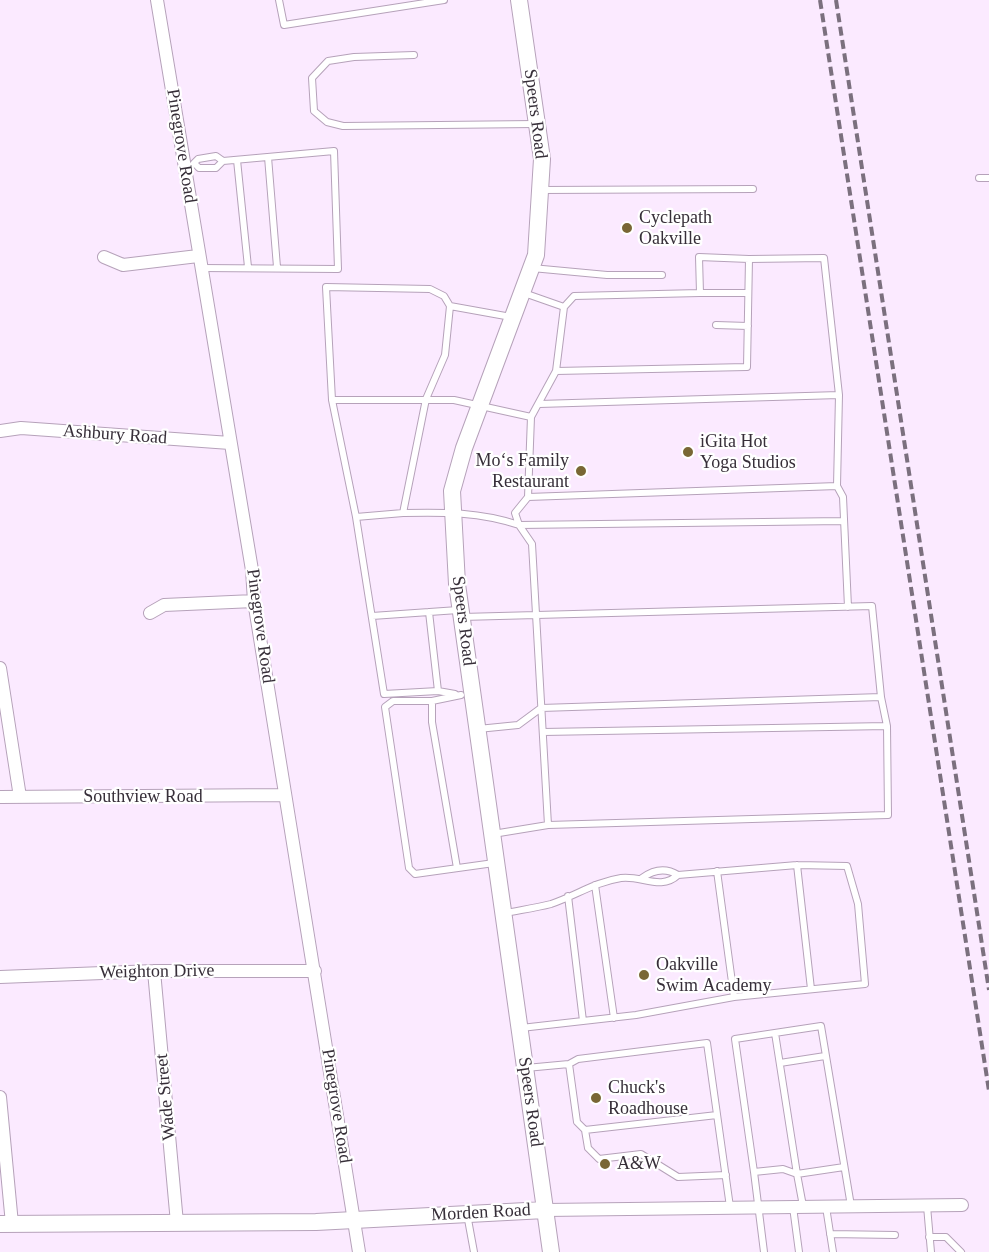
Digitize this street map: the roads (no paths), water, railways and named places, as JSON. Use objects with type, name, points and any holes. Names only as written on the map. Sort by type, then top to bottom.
[{"type":"main road","name":"Speers Road","points":[[519,0],[542,159],[536,255],[464,448],[452,491],[466,695],[478,729],[551,1252]]},
{"type":"main road","name":"Morden Road","points":[[6,1224],[316,1222],[545,1210]]},
{"type":"street","name":"Pinegrove Road","points":[[157,0],[189,164],[199,262],[252,570],[254,601],[359,1252]]},
{"type":"street","points":[[105,257],[123,265],[199,262]]},
{"type":"street","name":"Ashbury Road","points":[[0,431],[21,428],[230,443]]},
{"type":"street","points":[[150,613],[164,605],[254,601]]},
{"type":"street","points":[[0,668],[20,797]]},
{"type":"street","name":"Southview Road","points":[[0,797],[285,795]]},
{"type":"street","name":"Weighton Drive","points":[[0,977],[154,971],[315,971]]},
{"type":"street","name":"Wade Street","points":[[154,971],[177,1223]]},
{"type":"street","points":[[0,1097],[6,1224]]},
{"type":"street","name":"Morden Road","points":[[545,1210],[962,1205]]},
{"type":"lane","points":[[279,0],[284,25],[444,0]]},
{"type":"lane","points":[[414,55],[354,57],[328,61],[312,78],[314,111],[327,122],[343,126],[537,124]]},
{"type":"lane","points":[[189,164],[198,159],[216,156],[223,161],[334,151],[338,268],[248,267],[199,262]]},
{"type":"lane","points":[[268,157],[277,267]]},
{"type":"lane","points":[[237,160],[248,267]]},
{"type":"lane","points":[[189,164],[199,168],[216,168],[223,161]]},
{"type":"lane","points":[[979,178],[989,178]]},
{"type":"lane","points":[[540,190],[753,189]]},
{"type":"lane","points":[[700,293],[699,257],[824,258],[839,395],[837,486],[843,497],[848,607]]},
{"type":"lane","points":[[556,371],[747,367],[749,258]]},
{"type":"lane","points":[[532,267],[607,275],[662,275]]},
{"type":"lane","points":[[404,513],[426,399],[445,355],[450,306],[444,296],[430,289],[326,287],[332,400],[356,517],[384,694],[438,691],[466,695]]},
{"type":"lane","points":[[523,292],[564,307]]},
{"type":"lane","points":[[548,825],[532,544],[519,525],[515,513],[528,497],[531,417],[556,371],[564,307],[574,297],[748,293]]},
{"type":"lane","points":[[450,306],[514,318]]},
{"type":"lane","points":[[716,325],[748,326]]},
{"type":"lane","points":[[538,404],[839,395]]},
{"type":"lane","points":[[332,400],[454,400],[531,417]]},
{"type":"lane","points":[[528,497],[837,486]]},
{"type":"lane","points":[[356,517],[453,512],[491,515],[519,525],[844,521]]},
{"type":"lane","points":[[372,616],[429,612],[536,615],[872,606],[881,697],[887,726],[888,815],[548,825],[493,834]]},
{"type":"lane","points":[[429,612],[438,691]]},
{"type":"lane","points":[[466,695],[432,701],[393,701],[385,707],[409,868],[415,873],[497,862]]},
{"type":"lane","points":[[478,729],[518,725],[541,708],[881,697]]},
{"type":"lane","points":[[432,701],[432,722],[457,868]]},
{"type":"lane","points":[[543,732],[887,726]]},
{"type":"lane","points":[[797,865],[811,989]]},
{"type":"lane","points":[[520,1029],[680,1009],[734,997],[865,984],[858,904],[847,866],[797,865],[678,875],[671,871],[652,872],[642,878]]},
{"type":"lane","points":[[717,871],[734,997]]},
{"type":"lane","points":[[504,913],[551,903],[595,885],[622,878],[642,878],[653,883],[672,881],[678,875]]},
{"type":"lane","points":[[595,885],[614,1018]]},
{"type":"lane","points":[[568,896],[583,1021]]},
{"type":"lane","points":[[765,1252],[735,1039],[821,1026],[851,1206]]},
{"type":"lane","points":[[775,1033],[797,1174],[800,1252]]},
{"type":"lane","points":[[526,1068],[569,1065],[578,1059],[707,1043],[730,1207]]},
{"type":"lane","points":[[780,1063],[825,1056]]},
{"type":"lane","points":[[569,1065],[577,1122],[585,1130],[588,1148],[599,1159],[641,1154],[678,1177],[726,1175]]},
{"type":"lane","points":[[585,1130],[717,1115]]},
{"type":"lane","points":[[754,1172],[783,1169],[797,1174],[844,1167]]},
{"type":"lane","points":[[927,1205],[931,1252]]},
{"type":"lane","points":[[826,1206],[833,1252]]},
{"type":"lane","points":[[467,1214],[474,1252]]},
{"type":"lane","points":[[830,1234],[895,1235]]},
{"type":"lane","points":[[929,1237],[946,1237],[961,1252]]},
{"type":"railway","points":[[820,0],[989,1091]]},
{"type":"railway","points":[[836,0],[989,990]]},
{"type":"place","name":"Cyclepath Oakville","points":[[627,228]]},
{"type":"place","name":"iGita Hot Yoga Studios","points":[[688,452]]},
{"type":"place","name":"Mo‘s Family Restaurant","points":[[581,471]]},
{"type":"place","name":"Oakville Swim Academy","points":[[644,975]]},
{"type":"place","name":"Chuck's Roadhouse","points":[[596,1098]]},
{"type":"place","name":"A&W","points":[[605,1164]]}]
